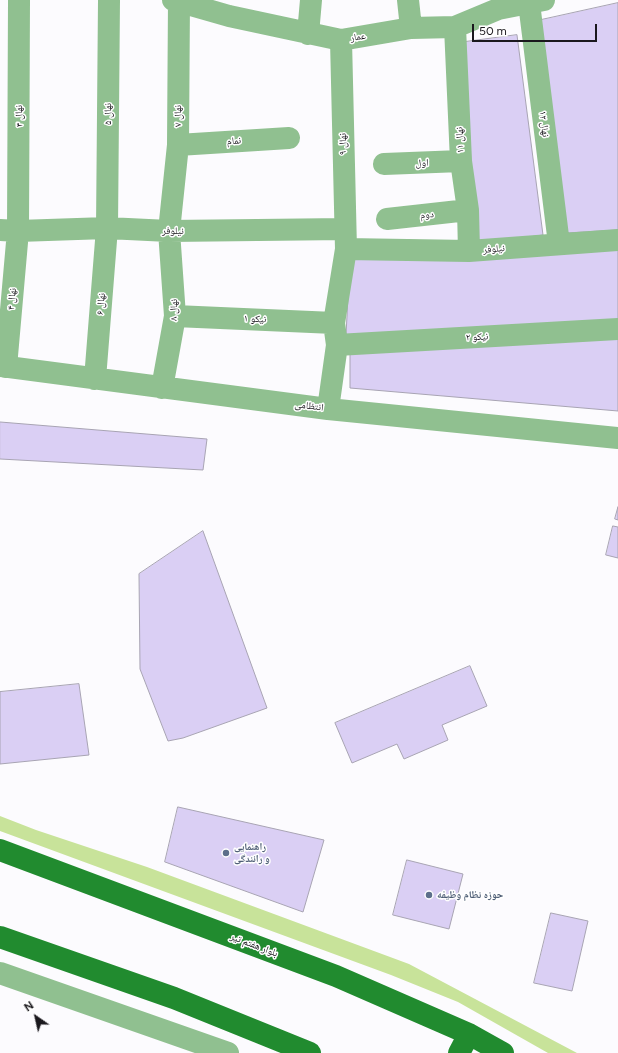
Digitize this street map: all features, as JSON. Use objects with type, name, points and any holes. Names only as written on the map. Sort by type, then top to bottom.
[{"type":"main road","name":"بلوار هفتم تیر","points":[[0,850],[336,976],[469,1034],[503,1053]]},
{"type":"main road","points":[[0,937],[174,998],[310,1053]]},
{"type":"main road","points":[[459,1053],[469,1034]]},
{"type":"street","name":"نهال ۳","points":[[9,230],[19,0]]},
{"type":"street","name":"نهال ۵","points":[[107,228],[109,0]]},
{"type":"street","name":"عمار","points":[[177,0],[230,8],[308,34],[341,40],[410,28],[455,27],[497,5],[536,1]]},
{"type":"street","name":"نهال ۷","points":[[169,231],[178,145],[177,0]]},
{"type":"street","points":[[308,34],[311,0]]},
{"type":"street","points":[[408,0],[410,28]]},
{"type":"street","name":"نهال ۱۲","points":[[536,1],[559,244]]},
{"type":"street","name":"نهال ۱۱","points":[[455,27],[460,161],[468,210],[469,251]]},
{"type":"street","name":"نهال ۹","points":[[328,409],[337,345],[334,323],[346,239],[341,40]]},
{"type":"street","name":"نمام","points":[[178,145],[289,138]]},
{"type":"street","name":"اول","points":[[384,164],[460,161]]},
{"type":"street","name":"دوم","points":[[387,219],[468,210]]},
{"type":"street","name":"نیلوفر","points":[[9,230],[107,228],[346,239],[469,251],[618,240]]},
{"type":"street","name":"نهال ۶","points":[[95,379],[107,228]]},
{"type":"street","name":"نهال ۴","points":[[3,367],[9,230]]},
{"type":"street","name":"نهال ۸","points":[[162,388],[175,316],[169,231]]},
{"type":"street","name":"نیکو ۱","points":[[175,316],[334,323]]},
{"type":"street","name":"نیکو ۲","points":[[337,345],[618,329]]},
{"type":"street","name":"انتظامی","points":[[3,367],[328,409],[618,438]]},
{"type":"street","points":[[0,973],[228,1053]]},
{"type":"green space","points":[[0,816],[36,830],[147,867],[409,964],[577,1053],[548,1053],[458,1002],[391,975],[0,831]]},
{"type":"building","points":[[618,3],[618,230],[566,233],[541,20]]},
{"type":"building","points":[[517,35],[543,235],[478,244],[472,183],[465,42]]},
{"type":"building","points":[[618,247],[618,321],[346,335],[350,258]]},
{"type":"building","points":[[618,336],[618,411],[350,388],[350,354]]},
{"type":"building","points":[[0,422],[207,439],[203,470],[0,459]]},
{"type":"building","points":[[618,507],[618,520],[615,519]]},
{"type":"building","points":[[613,526],[618,527],[618,558],[606,555]]},
{"type":"building","points":[[203,531],[267,708],[183,738],[168,741],[140,669],[139,574]]},
{"type":"building","points":[[470,666],[487,706],[442,725],[448,740],[404,759],[397,744],[352,763],[335,723]]},
{"type":"building","points":[[79,684],[89,755],[0,764],[0,692]]},
{"type":"building","points":[[178,807],[324,840],[303,912],[165,862]]},
{"type":"building","points":[[407,860],[463,874],[449,929],[393,915]]},
{"type":"building","points":[[551,913],[588,921],[572,991],[534,983]]},
{"type":"place","name":"راهنمایی و رانندگی","points":[[226,853]]},
{"type":"place","name":"حوزه نظام وظیفه","points":[[429,895]]}]
